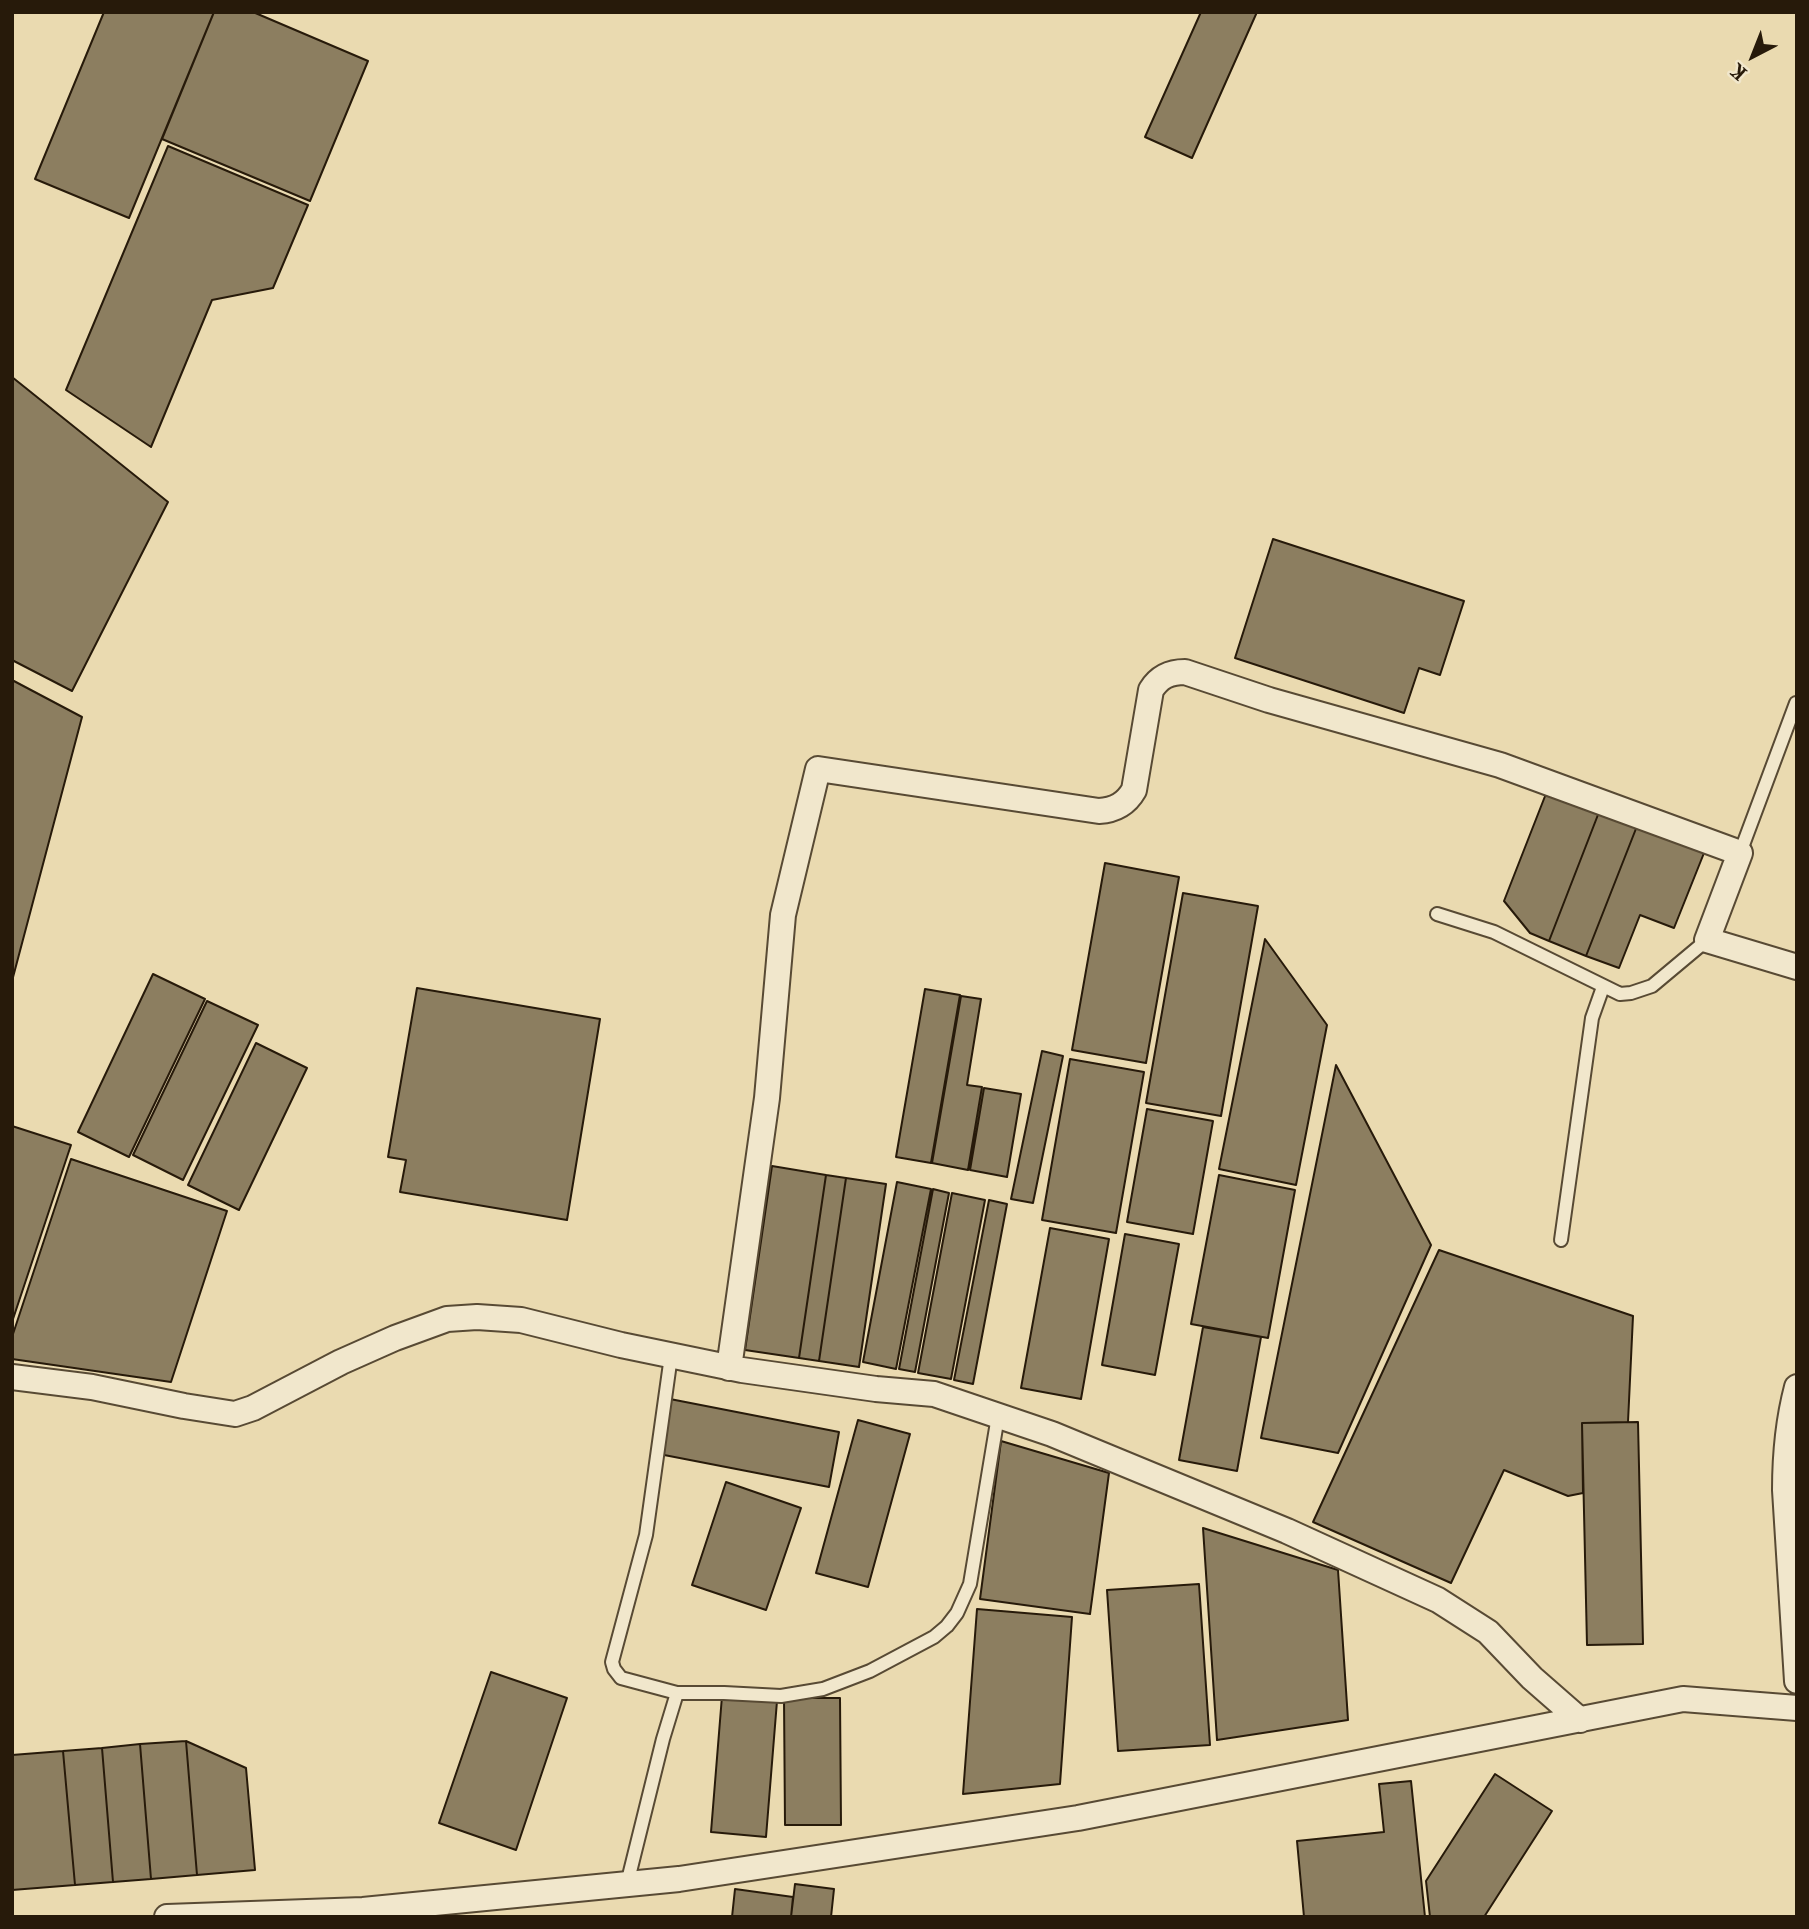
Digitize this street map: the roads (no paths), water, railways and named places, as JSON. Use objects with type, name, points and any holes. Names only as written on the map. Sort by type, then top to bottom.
[{"type":"street","points":[[729,1368],[767,1098],[783,915],[818,769],[1099,811],[1108,810],[1125,803],[1135,790],[1151,690],[1155,683],[1167,674],[1185,672],[1269,700],[1500,765],[1740,853],[1707,940],[1797,967]]},
{"type":"street","points":[[12,1377],[92,1387],[234,1414],[253,1408],[341,1362],[395,1338],[447,1319],[477,1317],[521,1321],[729,1368],[876,1389],[934,1394],[1052,1434],[1287,1531],[1438,1600],[1488,1632],[1532,1678],[1580,1720]]},
{"type":"street","points":[[1797,1387],[1787,1437],[1785,1490],[1797,1681]]},
{"type":"street","points":[[167,1917],[363,1910],[679,1879],[1077,1818],[1684,1699],[1797,1708]]},
{"type":"lane","points":[[1740,853],[1796,703]]},
{"type":"lane","points":[[1437,915],[1494,932],[1619,993],[1642,991],[1652,986],[1707,940]]},
{"type":"lane","points":[[1561,1240],[1592,1017],[1603,987]]},
{"type":"lane","points":[[671,1356],[646,1535],[612,1662],[621,1678],[677,1693],[781,1696],[823,1689],[870,1671],[934,1637],[947,1626],[957,1614],[970,1584],[998,1416]]},
{"type":"lane","points":[[627,1884],[677,1693]]}]
